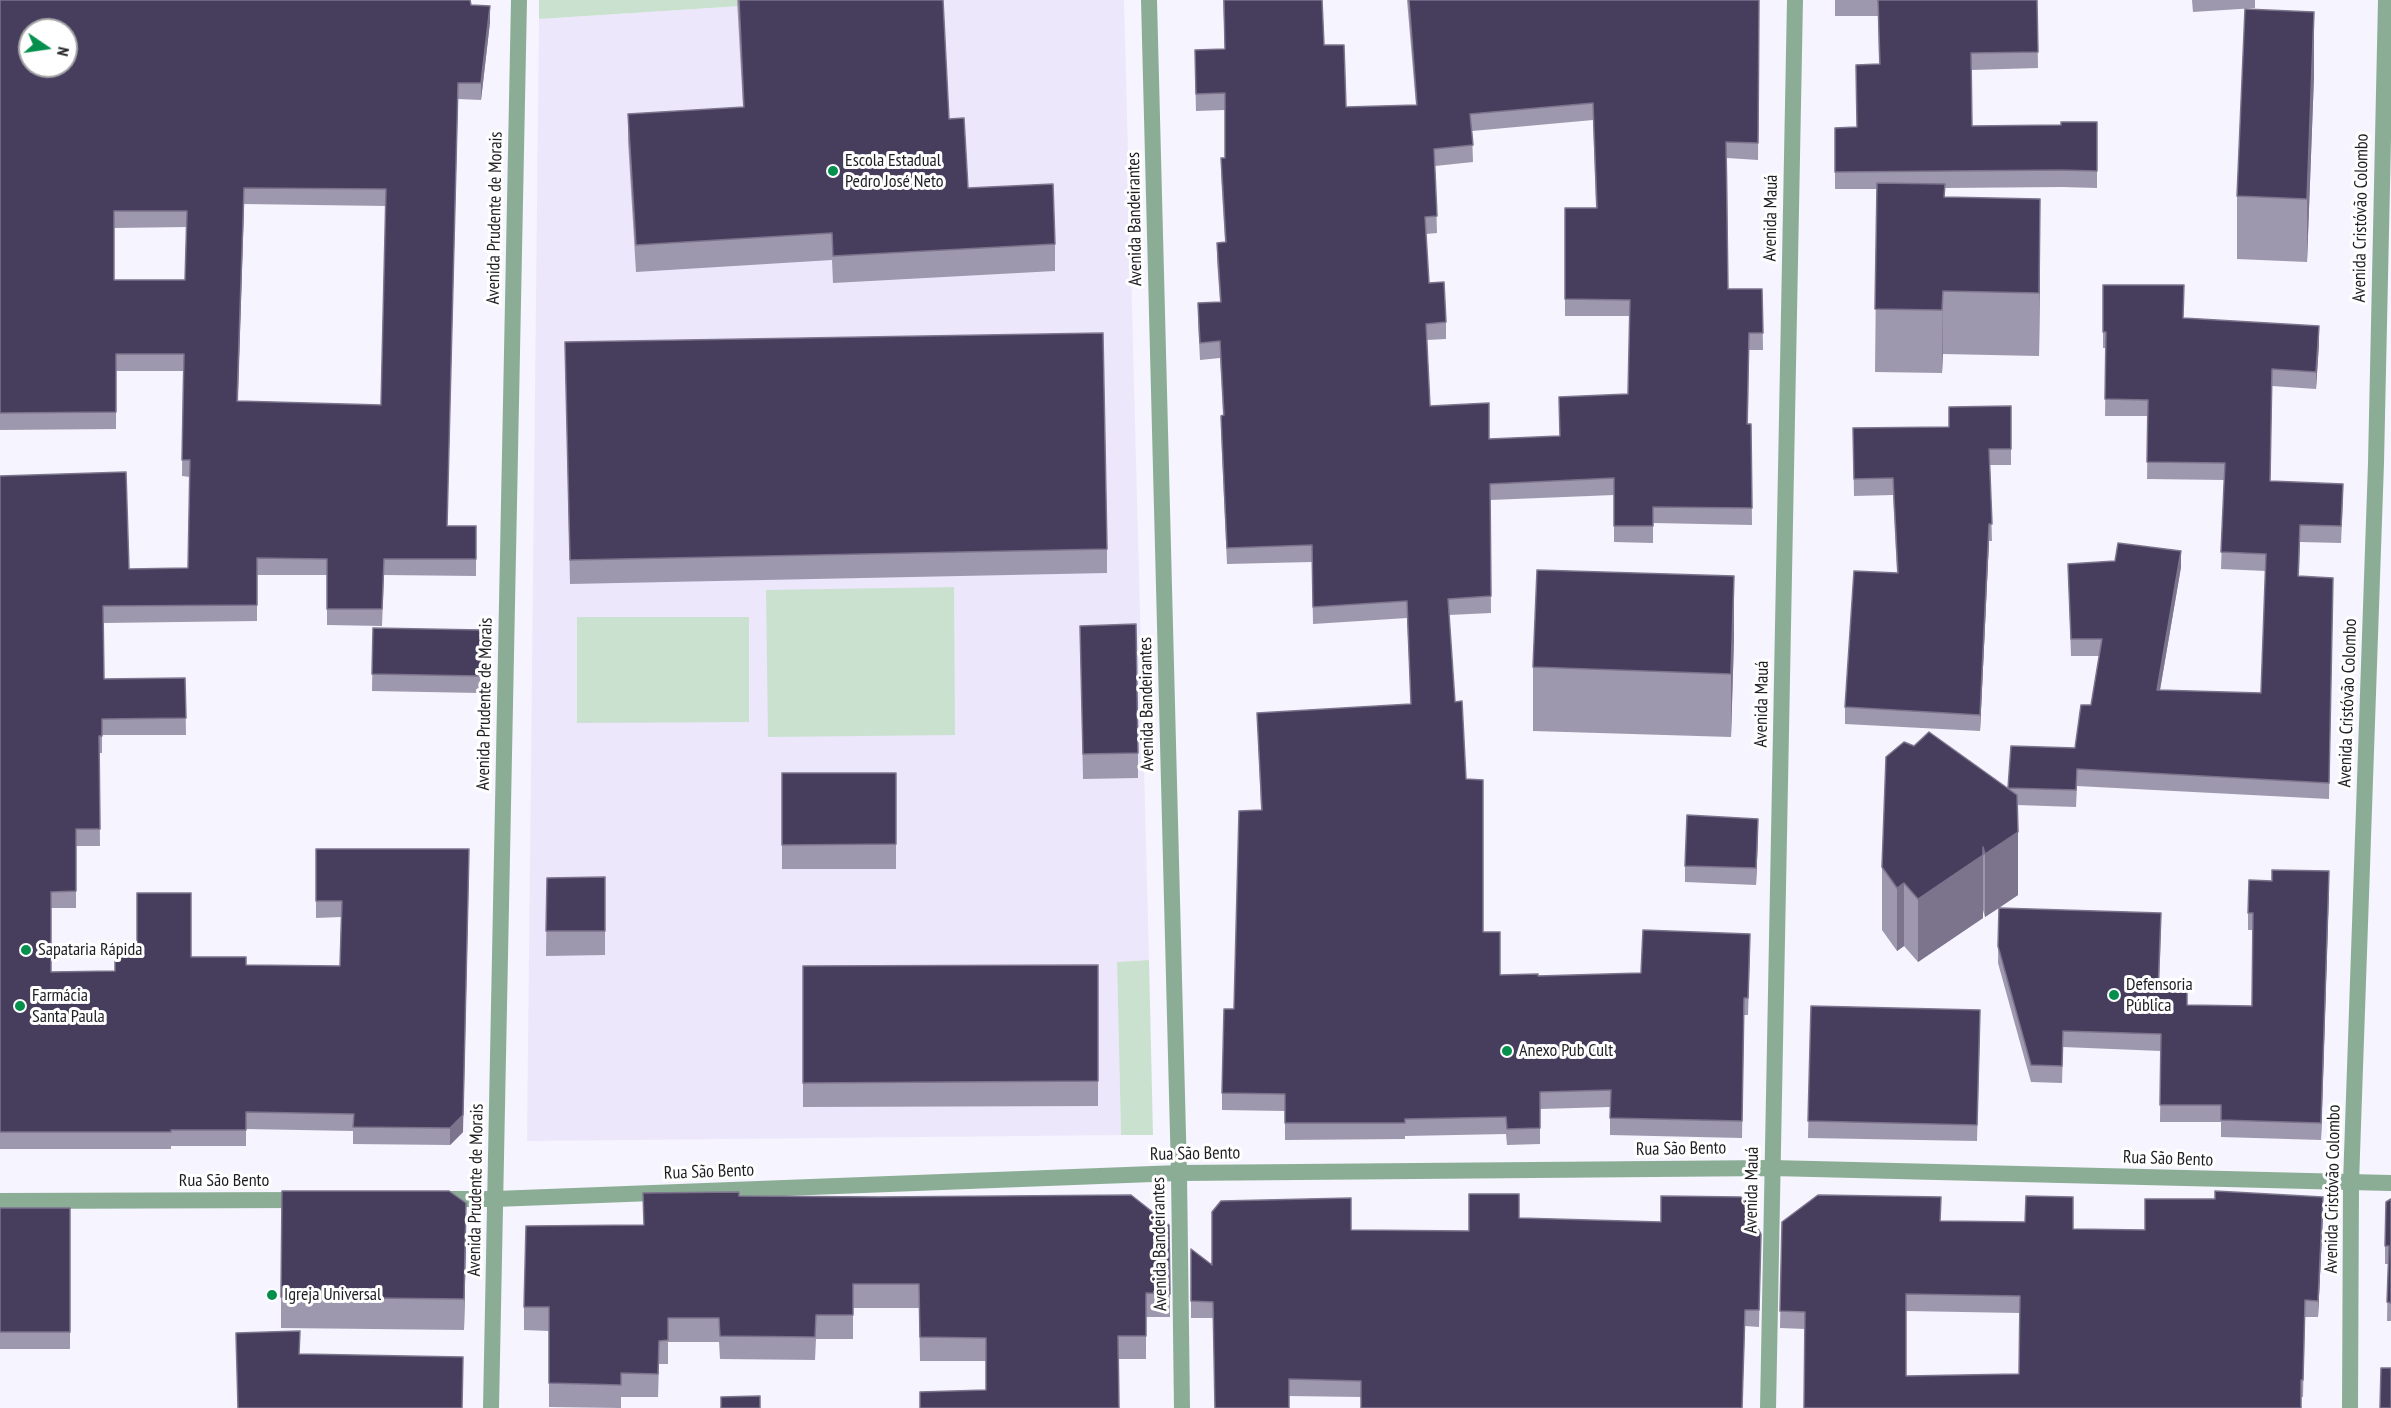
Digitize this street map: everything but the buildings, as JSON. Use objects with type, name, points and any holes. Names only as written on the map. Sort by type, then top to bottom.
[{"type":"street","name":"Avenida Prudente de Morais","points":[[491,1408],[519,0]]},
{"type":"street","name":"Avenida Bandeirantes","points":[[1149,0],[1179,1173],[1182,1408]]},
{"type":"street","name":"Avenida Mauá","points":[[1768,1408],[1795,0]]},
{"type":"street","name":"Avenida Cristóvão Colombo","points":[[2350,1408],[2351,1183],[2376,463],[2386,0]]},
{"type":"street","name":"Rua São Bento","points":[[424,1200],[1179,1173],[1773,1168],[2391,1183]]},
{"type":"street","name":"Rua São Bento","points":[[0,1201],[318,1200]]},
{"type":"shaded area","points":[[835,0],[1124,0],[1149,960],[1117,962],[1121,1135],[527,1141],[539,19]]},
{"type":"green space","points":[[539,0],[835,0],[539,19]]},
{"type":"green space","points":[[954,587],[955,735],[768,737],[766,590]]},
{"type":"green space","points":[[577,617],[749,617],[749,722],[577,723]]},
{"type":"green space","points":[[1149,960],[1153,1135],[1121,1135],[1117,962]]},
{"type":"place","name":"Escola Estadual Pedro José Neto","points":[[833,171]]},
{"type":"place","name":"Sapataria Rápida","points":[[26,950]]},
{"type":"place","name":"Defensoria Pública","points":[[2114,995]]},
{"type":"place","name":"Farmácia Santa Paula","points":[[20,1006]]},
{"type":"place","name":"Anexo Pub Cult","points":[[1507,1051]]},
{"type":"place","name":"Igreja Universal","points":[[272,1295]]}]
